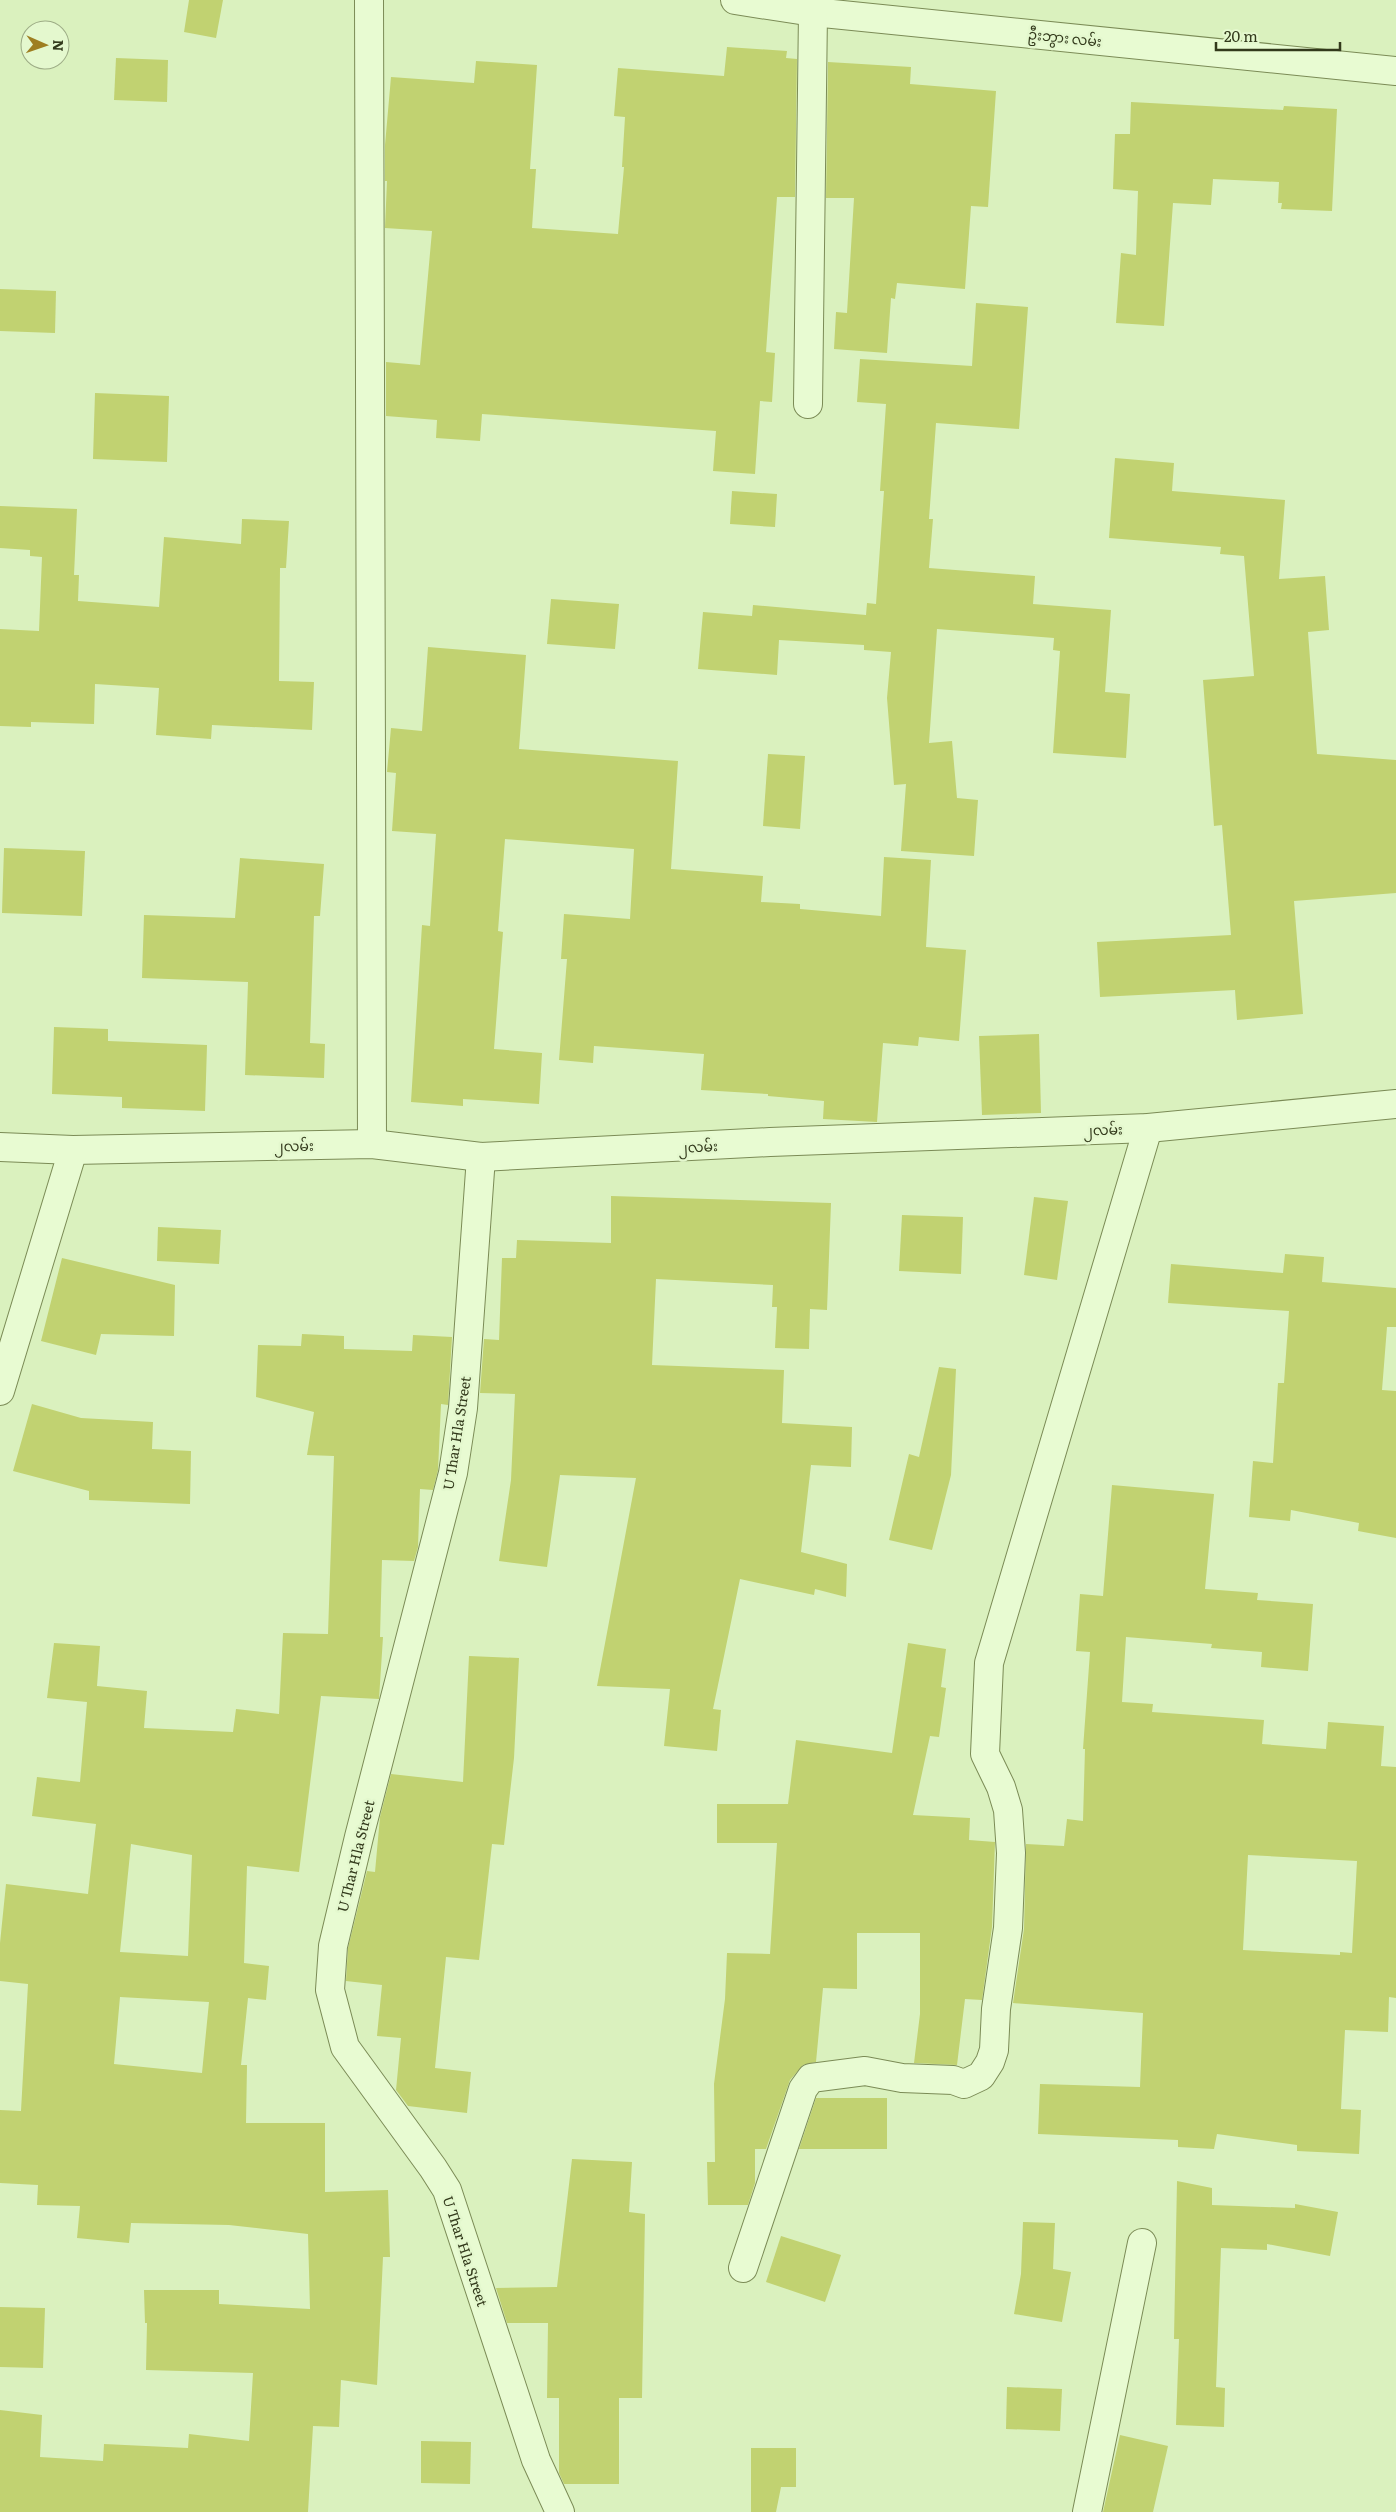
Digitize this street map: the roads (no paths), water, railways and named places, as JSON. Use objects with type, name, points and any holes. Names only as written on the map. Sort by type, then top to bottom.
[{"type":"street","points":[[369,0],[372,1144]]},
{"type":"street","name":"ဦးဘွား လမ်း","points":[[736,0],[813,12],[1396,71]]},
{"type":"street","points":[[808,404],[813,12]]},
{"type":"street","name":"၂လမ်း","points":[[0,1147],[73,1150],[372,1144],[481,1157],[770,1142],[1148,1128],[1396,1104]]},
{"type":"street","points":[[743,2268],[803,2089],[812,2078],[865,2071],[902,2078],[953,2080],[964,2084],[981,2076],[990,2062],[994,2050],[996,2009],[1008,1928],[1011,1854],[1008,1810],[1001,1787],[985,1754],[989,1663],[1148,1128]]},
{"type":"street","points":[[0,1391],[73,1150]]},
{"type":"street","name":"U Thar Hla Street","points":[[481,1157],[463,1408],[452,1474],[359,1837],[334,1946],[330,1990],[345,2047],[447,2190],[536,2460],[560,2512]]},
{"type":"street","points":[[1087,2512],[1142,2243]]}]
